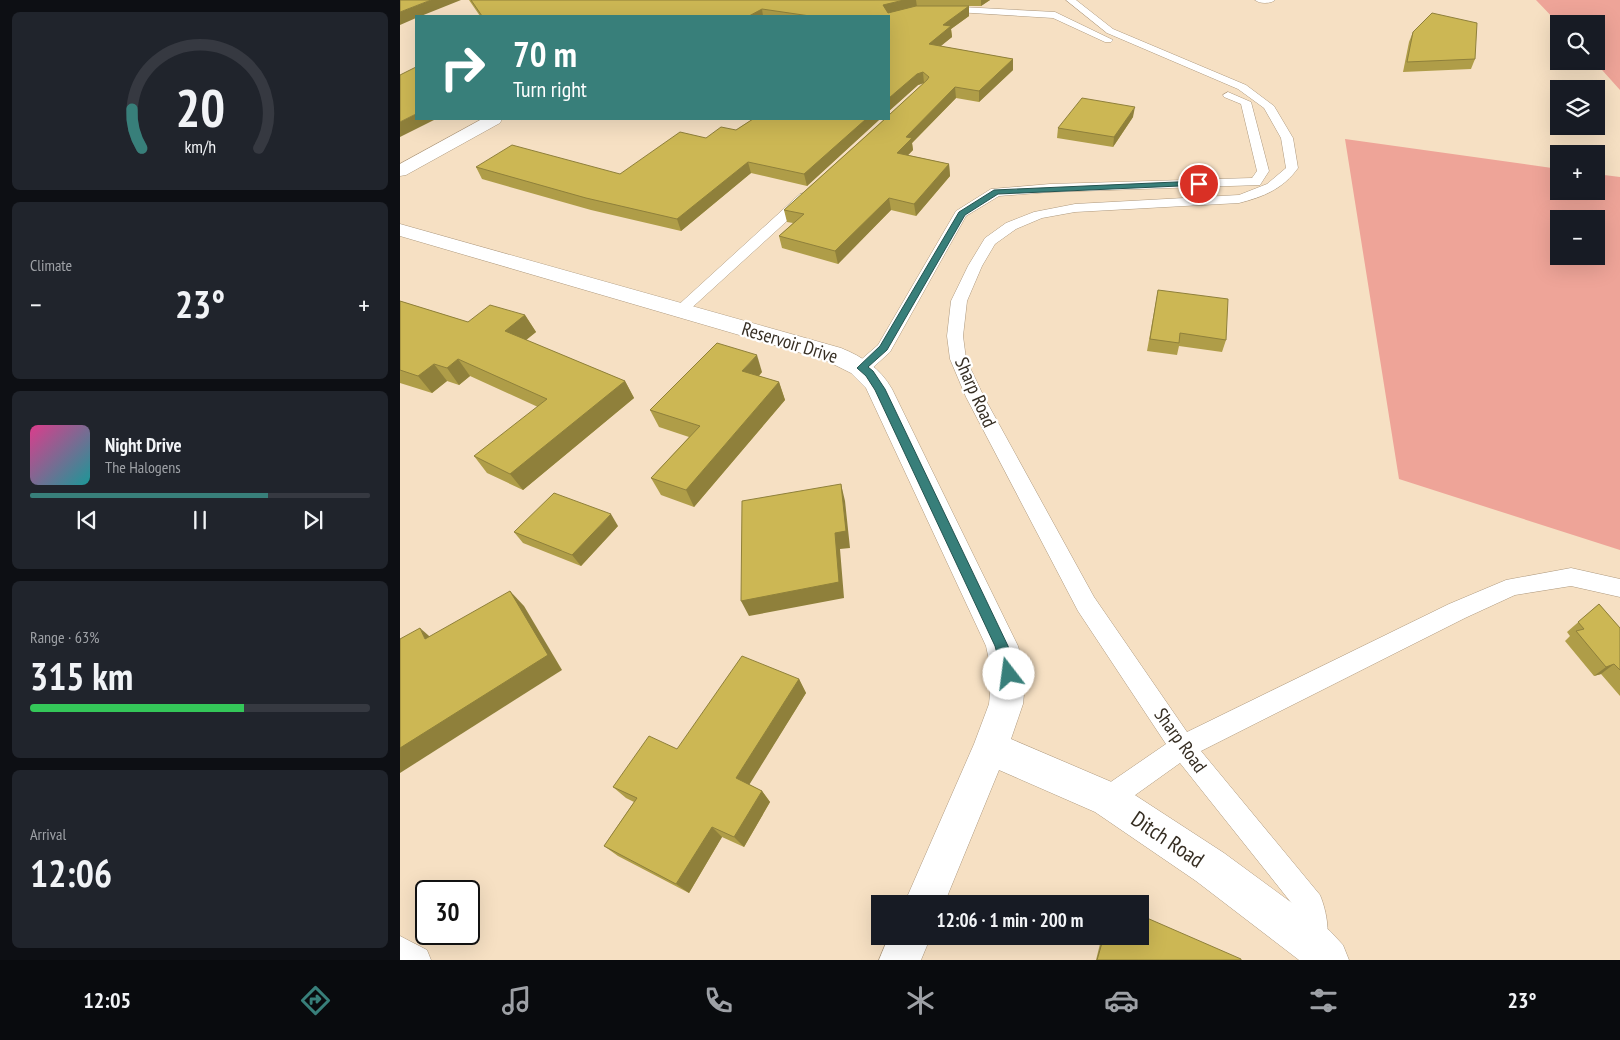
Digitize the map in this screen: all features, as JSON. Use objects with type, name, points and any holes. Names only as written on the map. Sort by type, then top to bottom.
[{"type":"street","points":[[400,171],[492,120]]},
{"type":"street","name":"Reservoir Drive","points":[[400,230],[834,354],[854,362],[870,374],[880,389],[1002,646],[1009,674],[1007,696],[990,748],[928,895]]},
{"type":"street","name":"Ditch Road","points":[[990,748],[1108,799],[1210,866],[1321,953]]},
{"type":"street","points":[[900,960],[906,945]]},
{"type":"lane","name":"Sharp Road","points":[[1070,0],[1110,31],[1242,87],[1268,106],[1287,138],[1292,168],[1282,181],[1252,197],[1229,201],[1075,208],[1040,214],[1011,226],[990,241],[974,266],[959,301],[955,336],[958,359],[975,397],[1086,604],[1183,747],[1310,905],[1321,953]]},
{"type":"lane","points":[[1259,0],[1271,0]]},
{"type":"lane","points":[[862,368],[884,348],[961,214],[996,192],[1050,188],[1256,182],[1263,171],[1246,102],[1055,15],[1042,7]]},
{"type":"lane","points":[[932,10],[950,9],[1055,15]]},
{"type":"lane","points":[[680,310],[814,189]]},
{"type":"lane","points":[[1108,799],[1183,747],[1457,611],[1514,586],[1571,577],[1620,588]]},
{"type":"lane","points":[[400,950],[417,960]]},
{"type":"shaded area","points":[[1536,0],[1620,0],[1620,90],[1602,70],[1605,70],[1605,15],[1550,15]]},
{"type":"shaded area","points":[[1345,139],[1550,168],[1550,200],[1605,200],[1605,175],[1620,177],[1620,550],[1399,479]]},
{"type":"building","points":[[400,0],[431,0],[400,12]]},
{"type":"building","points":[[471,0],[904,0],[883,5],[888,13],[916,6],[969,6],[943,25],[951,26],[929,44],[1013,59],[979,91],[955,87],[906,137],[912,138],[897,153],[949,164],[914,204],[889,198],[835,251],[779,236],[804,214],[784,210],[884,120],[890,120],[890,114],[929,77],[923,72],[917,74],[890,97],[890,15],[803,15],[762,9],[751,15],[481,15]]},
{"type":"building","points":[[1432,13],[1477,23],[1475,59],[1407,62],[1413,32]]},
{"type":"building","points":[[415,68],[415,114],[400,122],[400,75]]},
{"type":"building","points":[[1082,98],[1135,107],[1114,137],[1058,128]]},
{"type":"building","points":[[751,120],[865,120],[804,174],[748,162],[677,219],[586,198],[476,167],[512,145],[620,174],[680,132],[706,138],[721,127],[736,130]]},
{"type":"building","points":[[1158,290],[1228,299],[1226,340],[1180,333],[1179,343],[1150,339]]},
{"type":"building","points":[[400,301],[468,322],[490,305],[525,315],[505,331],[625,381],[510,474],[474,456],[547,399],[458,359],[447,368],[434,364],[418,376],[400,370]]},
{"type":"building","points":[[717,343],[757,355],[742,371],[779,382],[686,490],[651,478],[700,426],[650,410]]},
{"type":"building","points":[[841,484],[846,531],[835,533],[839,582],[741,601],[742,501]]},
{"type":"building","points":[[554,493],[611,514],[572,555],[514,532]]},
{"type":"building","points":[[510,591],[548,655],[400,748],[400,639],[420,628],[425,639]]},
{"type":"building","points":[[1599,604],[1620,628],[1620,670],[1614,664],[1606,667],[1576,631],[1584,629],[1578,622]]},
{"type":"building","points":[[742,656],[799,679],[736,778],[762,791],[734,837],[712,827],[676,884],[604,846],[637,798],[613,787],[649,736],[677,749]]},
{"type":"building","points":[[1149,919],[1241,959],[1241,960],[1097,960],[1101,945],[1149,945]]},
{"type":"route","points":[[1009,674],[1002,646],[880,389],[870,374],[862,368],[884,348],[961,214],[996,192],[1050,188],[1199,184]]}]
